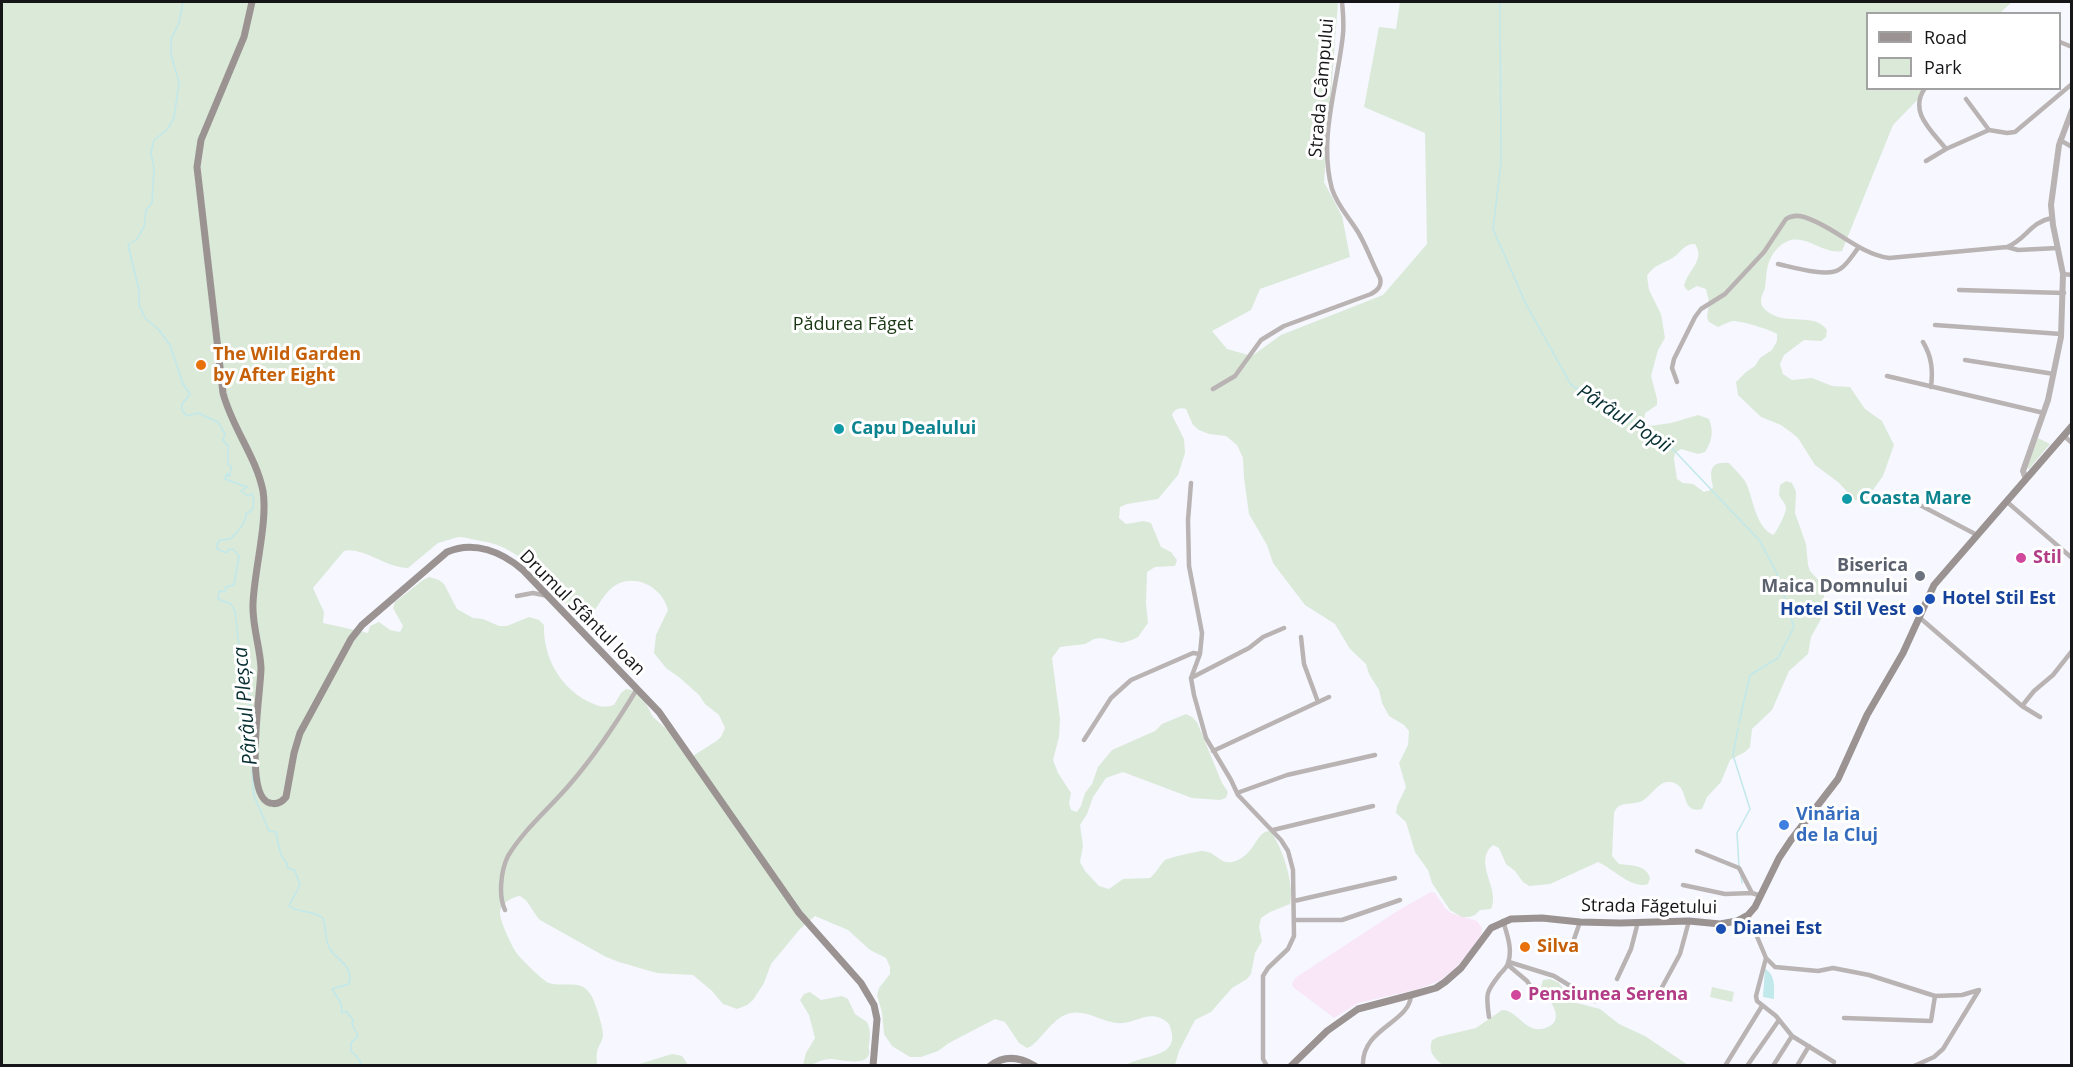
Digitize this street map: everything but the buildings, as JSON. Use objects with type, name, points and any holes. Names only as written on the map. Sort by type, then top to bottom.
[{"type":"main road","name":"Drumul Sfântul Ioan","points":[[252,2],[244,38],[201,140],[196,167],[223,393],[231,420],[259,476],[263,495],[253,605],[261,664],[255,761],[258,791],[261,798],[275,804],[286,797],[300,733],[356,631],[442,555],[462,547],[490,550],[518,565],[659,712],[799,913],[866,990],[874,1005],[877,1018],[873,1065]]},
{"type":"main road","points":[[1748,915],[1761,896],[1779,858],[1838,778],[1867,715],[1903,653],[1934,585],[2072,426]]},
{"type":"main road","name":"Strada Făgetului","points":[[1503,921],[1528,917],[1580,922],[1689,921],[1719,924],[1737,921],[1748,915]]},
{"type":"main road","points":[[1291,1065],[1327,1031],[1353,1012],[1371,1004],[1436,988],[1445,982],[1465,963],[1491,928],[1503,921]]},
{"type":"main road","points":[[990,1065],[1007,1058],[1035,1065]]},
{"type":"street","name":"Strada Câmpului","points":[[1213,389],[1235,376],[1261,340],[1284,326],[1371,294],[1381,284],[1359,234],[1338,205],[1329,171],[1328,136],[1343,32],[1342,2]]},
{"type":"street","points":[[1926,161],[1946,149],[1989,130],[2015,132],[2072,84]]},
{"type":"street","points":[[1923,90],[1918,99],[1919,113],[1946,149]]},
{"type":"street","points":[[1966,99],[1989,130]]},
{"type":"street","points":[[2026,479],[2024,471],[2044,413],[2061,334],[2063,274],[2052,218],[2052,191],[2060,140],[2072,110]]},
{"type":"street","points":[[2060,140],[2072,147]]},
{"type":"street","points":[[1677,382],[1672,368],[1674,359],[1695,316],[1701,309],[1725,294],[1764,252],[1786,219],[1795,215],[1808,218],[1859,247],[1889,258],[2007,247],[2018,250],[2058,248]]},
{"type":"street","points":[[2007,247],[2019,240],[2037,222],[2052,218]]},
{"type":"street","points":[[1778,264],[1799,269],[1834,272],[1841,269],[1859,247]]},
{"type":"street","points":[[2063,274],[2072,275]]},
{"type":"street","points":[[1959,291],[2064,293]]},
{"type":"street","points":[[1935,325],[2061,334]]},
{"type":"street","points":[[1923,342],[1930,356],[1932,375],[1930,387]]},
{"type":"street","points":[[1965,360],[2053,374]]},
{"type":"street","points":[[1996,362],[2053,374]]},
{"type":"street","points":[[1887,376],[2044,413]]},
{"type":"street","points":[[2063,435],[2072,443]]},
{"type":"street","points":[[1191,483],[1188,520],[1189,566],[1202,633],[1200,654],[1191,678],[1199,714],[1206,738],[1237,793],[1273,830],[1288,851],[1293,870],[1294,936],[1288,949],[1263,976],[1263,1059],[1267,1065]]},
{"type":"street","points":[[1899,494],[1977,535]]},
{"type":"street","points":[[2006,501],[2072,558]]},
{"type":"street","points":[[517,596],[533,593],[548,596]]},
{"type":"street","points":[[1919,617],[2022,706],[2040,717]]},
{"type":"street","points":[[1191,678],[1284,627]]},
{"type":"street","points":[[1301,637],[1304,664],[1318,702]]},
{"type":"street","points":[[2022,706],[2072,651]]},
{"type":"street","points":[[1084,740],[1112,698],[1131,680],[1193,653],[1200,654]]},
{"type":"street","points":[[505,910],[502,904],[502,885],[504,866],[509,856],[528,829],[571,783],[604,740],[637,689]]},
{"type":"street","points":[[1213,751],[1329,697]]},
{"type":"street","points":[[1237,793],[1287,775],[1376,755]]},
{"type":"street","points":[[1273,830],[1373,806]]},
{"type":"street","points":[[1697,851],[1739,868],[1752,892]]},
{"type":"street","points":[[1294,901],[1395,878]]},
{"type":"street","points":[[1683,885],[1725,894],[1752,892],[1761,896]]},
{"type":"street","points":[[1294,920],[1342,920],[1400,900]]},
{"type":"street","points":[[1748,915],[1766,957],[1775,967],[1818,971],[1833,968],[1869,975],[1935,996],[1979,990],[1943,1049],[1934,1057],[1914,1065]]},
{"type":"street","points":[[1489,1017],[1488,990],[1508,963],[1509,941],[1503,921]]},
{"type":"street","points":[[1660,992],[1680,954],[1689,921]]},
{"type":"street","points":[[1572,945],[1580,922]]},
{"type":"street","points":[[1617,979],[1630,949],[1638,922]]},
{"type":"street","points":[[1766,957],[1756,996],[1762,1006],[1779,1020],[1792,1036],[1834,1062]]},
{"type":"street","points":[[1508,963],[1527,981],[1536,995]]},
{"type":"street","points":[[1508,963],[1554,976],[1594,1001]]},
{"type":"street","points":[[1363,1065],[1369,1042],[1404,1011],[1411,1000],[1411,995]]},
{"type":"street","points":[[1844,1018],[1931,1021],[1935,996]]},
{"type":"street","points":[[1725,1065],[1762,1006]]},
{"type":"street","points":[[1747,1065],[1779,1020]]},
{"type":"street","points":[[1773,1065],[1792,1036]]},
{"type":"street","points":[[1797,1065],[1809,1046]]},
{"type":"shaded area","points":[[1431,892],[1435,893],[1451,913],[1477,921],[1482,928],[1481,935],[1470,952],[1439,981],[1418,989],[1358,1003],[1334,1018],[1293,987],[1295,978],[1399,910]]},
{"type":"green space","name":"Pădurea Făget","points":[[2,2],[1338,2],[1324,182],[1342,216],[1350,257],[1260,289],[1251,310],[1212,331],[1227,349],[1252,356],[1281,335],[1383,295],[1427,244],[1425,133],[1364,107],[1379,27],[1396,29],[1400,2],[2012,2],[2001,12],[1866,12],[1866,90],[1927,90],[1893,125],[1842,251],[1828,250],[1802,240],[1788,241],[1773,254],[1768,265],[1761,299],[1764,309],[1775,316],[1815,322],[1827,330],[1826,337],[1821,341],[1804,340],[1784,355],[1780,364],[1783,374],[1792,380],[1812,378],[1832,386],[1850,387],[1865,409],[1882,421],[1894,445],[1883,476],[1865,501],[1855,500],[1838,482],[1815,465],[1798,438],[1781,425],[1761,417],[1738,395],[1736,382],[1755,366],[1760,358],[1772,350],[1777,341],[1777,334],[1736,321],[1718,327],[1709,322],[1707,315],[1709,302],[1706,289],[1697,286],[1688,291],[1684,286],[1697,260],[1698,250],[1695,244],[1685,247],[1647,276],[1649,290],[1661,314],[1665,338],[1658,350],[1651,376],[1657,405],[1645,413],[1644,423],[1650,426],[1671,423],[1698,415],[1709,419],[1712,436],[1705,452],[1698,454],[1681,449],[1675,453],[1677,479],[1683,483],[1693,484],[1704,492],[1711,490],[1713,487],[1711,473],[1714,466],[1729,463],[1745,481],[1758,518],[1767,531],[1773,535],[1786,509],[1779,495],[1780,485],[1786,481],[1792,483],[1796,492],[1795,513],[1806,544],[1808,565],[1810,571],[1823,585],[1824,596],[1821,619],[1811,637],[1808,654],[1789,671],[1772,710],[1752,729],[1750,747],[1730,760],[1721,782],[1707,797],[1702,809],[1691,808],[1681,788],[1672,782],[1667,782],[1642,801],[1622,805],[1616,809],[1612,856],[1619,864],[1637,866],[1645,870],[1650,878],[1648,884],[1642,885],[1629,881],[1598,862],[1550,884],[1529,886],[1506,864],[1499,848],[1493,845],[1485,859],[1493,893],[1491,909],[1480,910],[1469,917],[1462,917],[1450,910],[1432,883],[1428,870],[1415,852],[1406,822],[1396,813],[1406,787],[1399,763],[1408,745],[1409,731],[1389,716],[1366,664],[1350,649],[1335,624],[1305,605],[1273,563],[1267,545],[1249,514],[1243,458],[1237,445],[1226,436],[1199,430],[1193,425],[1186,409],[1179,408],[1172,415],[1184,439],[1185,453],[1178,475],[1158,499],[1120,507],[1119,518],[1126,524],[1144,521],[1151,523],[1161,547],[1171,552],[1177,560],[1175,566],[1155,567],[1147,572],[1148,623],[1138,637],[1132,640],[1122,643],[1101,638],[1094,639],[1085,644],[1060,647],[1052,658],[1060,719],[1059,737],[1053,760],[1058,773],[1071,793],[1069,803],[1071,810],[1077,812],[1098,767],[1112,750],[1186,714],[1197,722],[1222,783],[1228,792],[1226,798],[1220,800],[1192,798],[1123,772],[1106,778],[1093,797],[1080,825],[1083,846],[1080,862],[1099,886],[1109,889],[1123,879],[1150,878],[1165,860],[1199,851],[1209,852],[1223,861],[1232,862],[1246,855],[1261,835],[1270,831],[1275,837],[1286,866],[1291,887],[1290,904],[1261,918],[1259,927],[1262,941],[1255,953],[1251,974],[1232,988],[1211,1012],[1195,1020],[1179,1051],[1175,1065],[1126,1065],[1167,1049],[1172,1035],[1169,1024],[1162,1019],[1150,1016],[1116,1023],[1085,1013],[1072,1013],[1059,1018],[1035,1043],[1027,1048],[1019,1043],[1005,1022],[995,1019],[938,1051],[921,1057],[910,1057],[892,1046],[884,1034],[882,1012],[877,995],[879,988],[890,974],[886,958],[870,950],[848,930],[815,916],[800,929],[771,964],[764,983],[753,1000],[737,1009],[723,1004],[693,975],[657,973],[606,957],[540,920],[520,896],[507,901],[502,906],[500,916],[518,955],[549,983],[577,985],[591,995],[603,1034],[597,1052],[597,1065],[2,1066]],"holes":[[[458,537],[497,545],[524,560],[578,619],[584,622],[590,618],[605,595],[616,585],[632,581],[655,589],[661,595],[668,610],[656,635],[654,653],[666,668],[680,678],[719,715],[725,728],[721,737],[688,759],[671,733],[653,717],[643,698],[636,691],[626,689],[614,705],[603,707],[587,701],[568,687],[550,659],[544,637],[544,625],[539,620],[529,617],[507,626],[499,626],[483,619],[473,618],[457,609],[444,584],[429,577],[395,602],[393,608],[403,626],[400,632],[390,630],[379,622],[370,626],[368,633],[323,623],[324,612],[313,588],[344,551],[351,550],[392,565],[408,568],[438,543]]]},
{"type":"green space","points":[[2038,438],[2050,444],[2029,469],[2026,467]]},
{"type":"green space","points":[[1550,979],[1559,983],[1573,1002],[1600,1009],[1619,1024],[1645,1036],[1688,1065],[1443,1065],[1437,1060],[1431,1048],[1432,1040],[1476,1028],[1502,1010],[1508,1011],[1534,1029],[1548,1027],[1556,1018],[1556,1013],[1541,987],[1543,980]]},
{"type":"green space","points":[[1712,987],[1734,992],[1732,1002],[1710,997]]},
{"type":"green space","points":[[810,992],[821,1000],[842,996],[848,999],[855,1014],[868,1025],[870,1033],[867,1058],[858,1061],[830,1059],[803,1065],[806,1053],[815,1038],[809,1015],[800,1000],[804,994]]},
{"type":"green space","points":[[672,1054],[682,1056],[688,1065],[636,1065]]},
{"type":"water","points":[[1765,969],[1773,978],[1774,999],[1763,997]]},
{"type":"waterway","name":"Pârâul Pleșca","points":[[183,2],[179,23],[171,39],[171,55],[179,82],[174,118],[167,130],[154,140],[151,153],[154,169],[152,203],[146,210],[144,227],[137,239],[128,245],[139,290],[139,305],[145,318],[159,330],[170,345],[183,384],[190,394],[182,404],[182,410],[187,416],[198,413],[218,422],[225,434],[223,440],[228,446],[228,465],[231,466],[230,476],[227,473],[225,479],[247,487],[241,491],[248,496],[253,495],[252,509],[246,513],[245,520],[236,534],[230,539],[220,540],[217,544],[217,549],[227,553],[228,550],[233,549],[239,556],[234,585],[226,587],[225,592],[219,591],[218,599],[231,604],[235,611],[239,647],[248,674],[252,756]]},
{"type":"waterway","name":"Pârâul Popii","points":[[1500,2],[1501,162],[1493,229],[1526,304],[1571,385],[1667,443],[1760,541],[1777,574],[1794,627],[1778,658],[1750,675],[1739,723]]},
{"type":"waterway","name":"Pârâul Popii","points":[[1738,728],[1733,755],[1750,809],[1737,833],[1739,867]]},
{"type":"waterway","name":"Pârâul Pleșca","points":[[252,770],[254,796],[269,831],[276,832],[287,867],[295,871],[300,885],[289,906],[323,918],[329,947],[349,971],[349,984],[332,989],[341,1003],[342,1013],[347,1012],[353,1020],[352,1024],[358,1036],[351,1043],[351,1051],[361,1063],[358,1066]]},
{"type":"waterway","name":"Pârâul Popii","points":[[1741,875],[1742,883]]},
{"type":"place","name":"The Wild Garden by After Eight","points":[[201,365]]},
{"type":"place","name":"Capu Dealului","points":[[839,429]]},
{"type":"place","name":"Coasta Mare","points":[[1847,499]]},
{"type":"place","name":"Stil","points":[[2021,558]]},
{"type":"place","name":"Biserica Maica Domnului","points":[[1920,576]]},
{"type":"place","name":"Hotel Stil Est","points":[[1930,599]]},
{"type":"place","name":"Hotel Stil Vest","points":[[1918,610]]},
{"type":"place","name":"Vinăria de la Cluj","points":[[1784,825]]},
{"type":"place","name":"Dianei Est","points":[[1721,929]]},
{"type":"place","name":"Silva","points":[[1525,947]]},
{"type":"place","name":"Pensiunea Serena","points":[[1516,995]]}]
